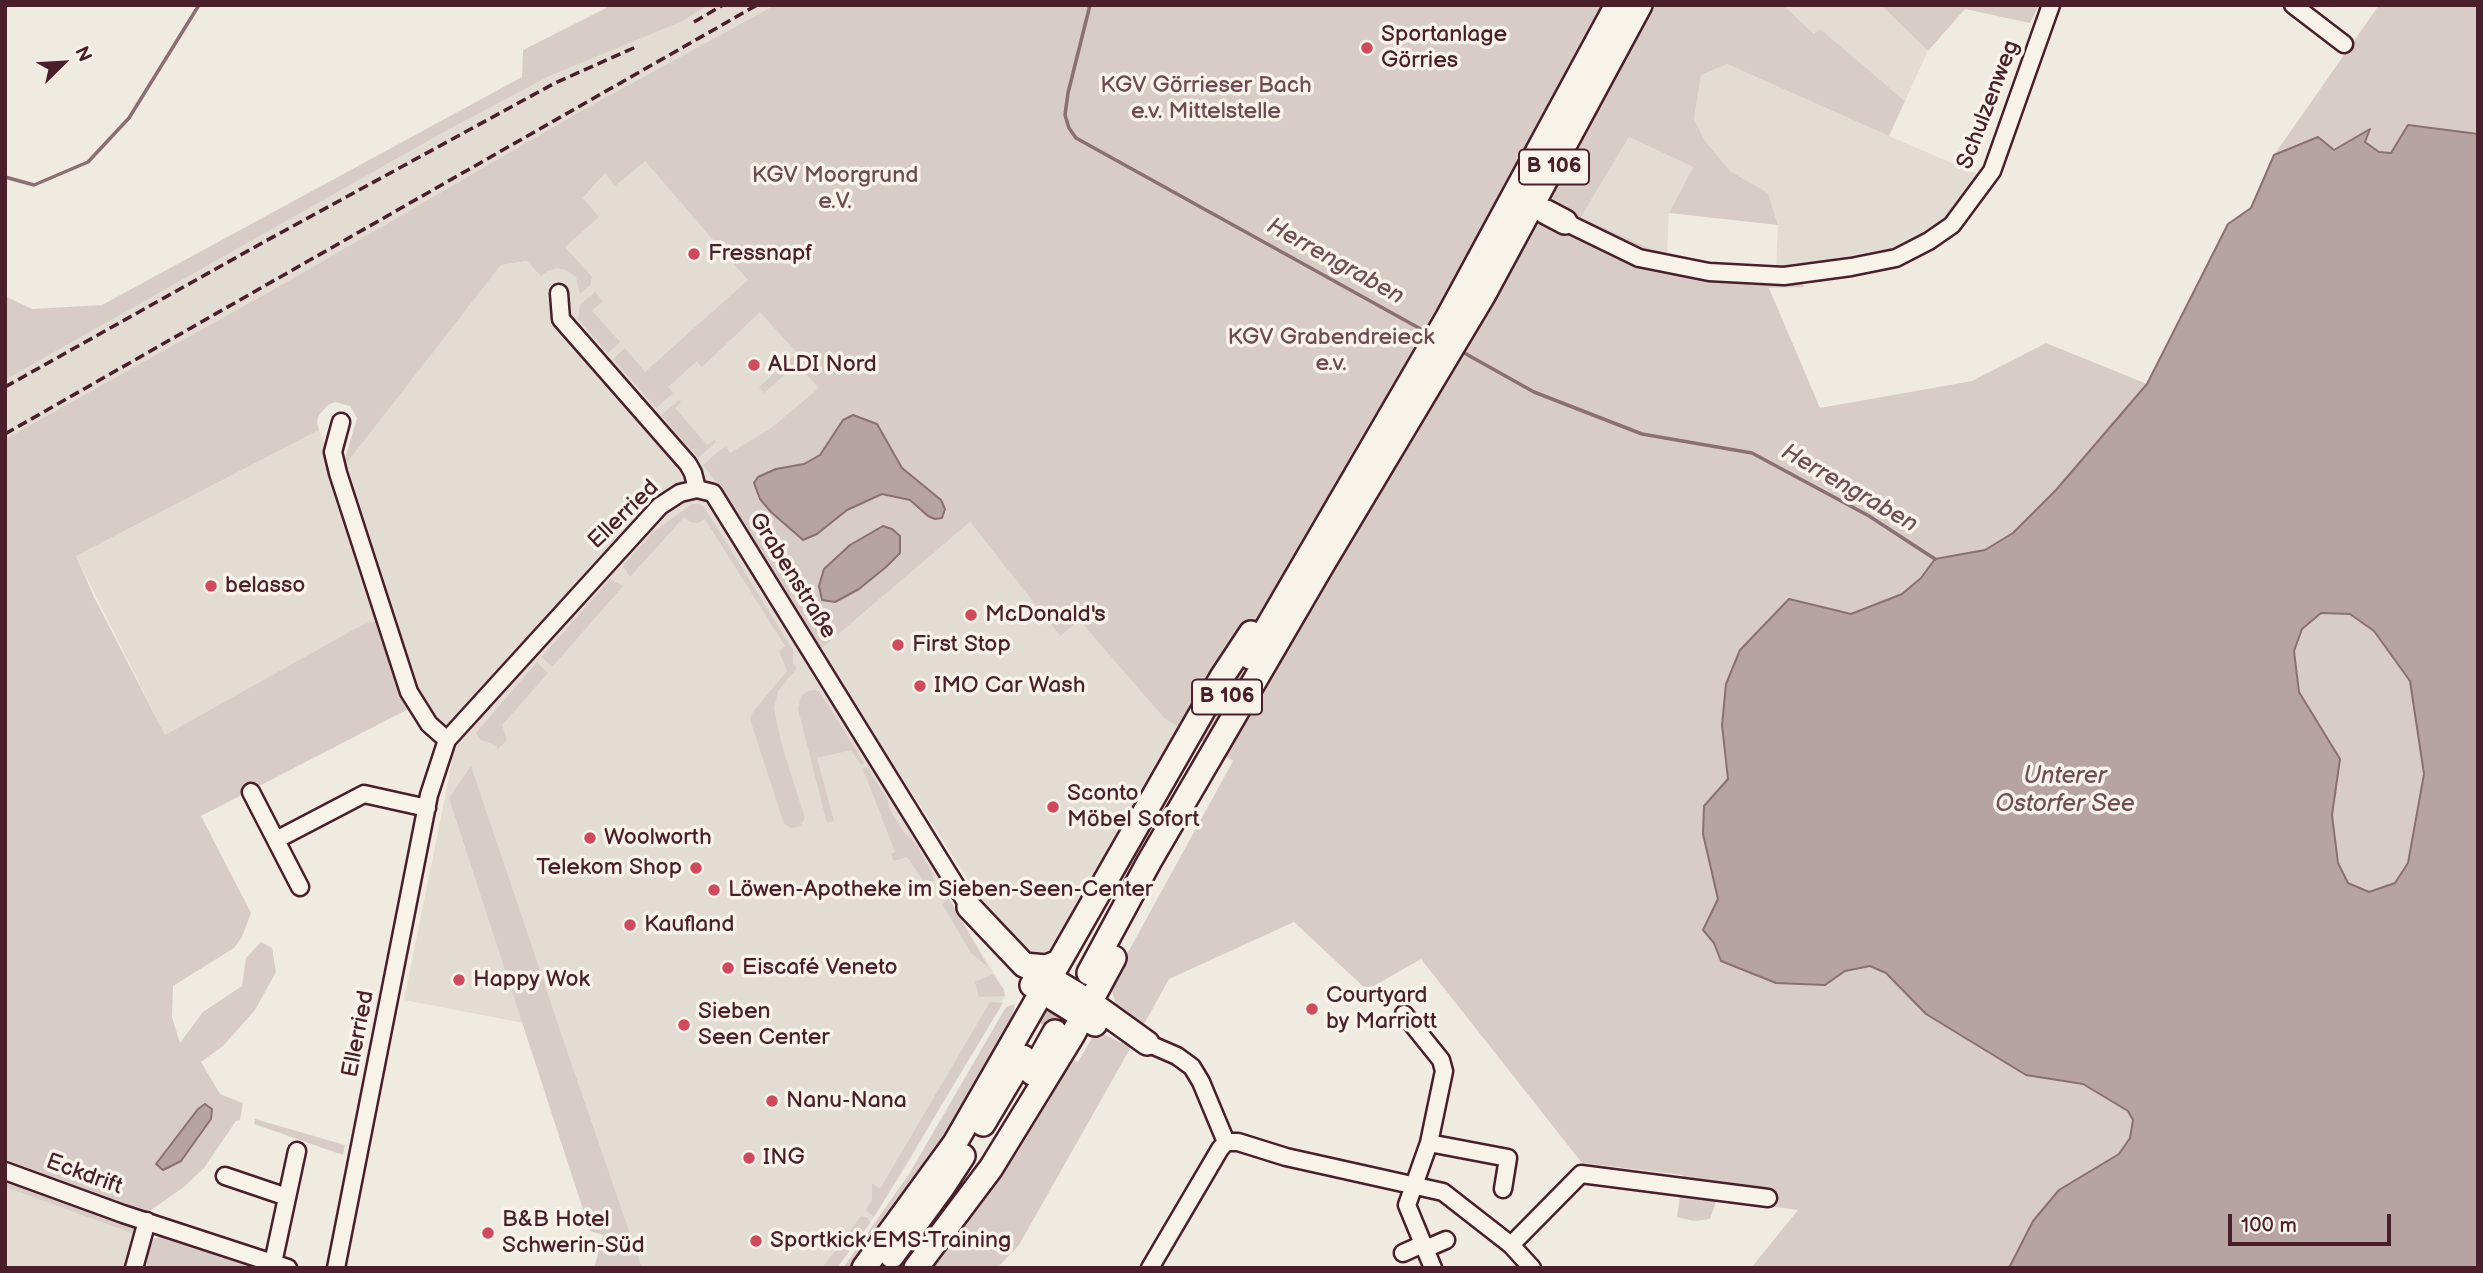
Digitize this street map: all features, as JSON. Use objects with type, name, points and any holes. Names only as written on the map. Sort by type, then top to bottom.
[{"type":"highway","name":"B 106","points":[[903,1268],[956,1195],[1012,1105],[1069,1000],[1321,567],[1389,437],[1457,322],[1617,5]]},
{"type":"highway","name":"B 106","points":[[1457,322],[1484,294],[1640,5]]},
{"type":"highway","points":[[1484,294],[1526,228],[1556,217],[1544,185]]},
{"type":"highway","points":[[916,1268],[991,1168],[1222,677],[1344,480],[1389,437]]},
{"type":"highway","points":[[970,907],[1021,970],[1147,1043]]},
{"type":"highway","points":[[1021,970],[1046,967],[1069,1000]]},
{"type":"highway","name":"B 106","points":[[883,1268],[950,1176],[1002,1094],[1069,1000]]},
{"type":"highway","points":[[864,1268],[955,1143],[1069,1000]]},
{"type":"street","name":"Schulzenweg","points":[[1556,217],[1639,258],[1709,272],[1784,276],[1896,258],[1929,242],[1952,225],[1992,171],[2051,5]]},
{"type":"street","points":[[2292,5],[2344,44]]},
{"type":"street","name":"Grabenstraße","points":[[559,293],[561,319],[688,464],[697,489],[712,493],[970,907]]},
{"type":"street","points":[[341,422],[334,452],[338,473],[409,692],[422,715],[447,740]]},
{"type":"street","name":"Ellerried","points":[[335,1268],[427,808],[447,740],[660,506],[680,493],[697,489]]},
{"type":"street","points":[[251,792],[300,887]]},
{"type":"street","points":[[276,840],[364,794],[427,808]]},
{"type":"street","points":[[1404,1014],[1441,1060],[1444,1071],[1429,1143],[1406,1205],[1433,1268]]},
{"type":"street","points":[[1147,1043],[1177,1056],[1192,1067],[1226,1142]]},
{"type":"street","points":[[1150,1268],[1226,1142],[1238,1142],[1286,1157],[1443,1192],[1511,1245],[1532,1268]]},
{"type":"street","points":[[1429,1143],[1508,1158],[1503,1189]]},
{"type":"street","name":"Eckdrift","points":[[5,1171],[281,1265],[287,1197],[297,1151]]},
{"type":"street","points":[[1511,1245],[1581,1174],[1697,1197],[1768,1198]]},
{"type":"street","points":[[225,1176],[287,1197]]},
{"type":"street","points":[[134,1268],[147,1221]]},
{"type":"street","points":[[1403,1253],[1446,1240]]},
{"type":"shaded area","points":[[708,5],[775,5],[579,112],[285,283],[5,439],[5,380],[549,75],[683,21]]},
{"type":"shaded area","points":[[1783,5],[1881,5],[1928,51],[1905,101],[1820,30],[1814,34]]},
{"type":"shaded area","points":[[1727,64],[1982,176],[1966,200],[1924,234],[1890,249],[1776,268],[1778,225],[1768,193],[1730,171],[1705,141],[1694,119],[1701,74]]},
{"type":"shaded area","points":[[652,120],[864,374],[709,498],[936,867],[943,889],[1004,990],[1005,996],[905,1168],[837,1268],[642,1268],[560,1030],[404,1000],[452,762],[447,740],[429,724],[385,618],[362,626],[165,735],[76,556],[319,430],[338,473],[501,265],[528,261]]},
{"type":"shaded area","points":[[1629,137],[1693,167],[1669,213],[1667,256],[1581,217]]},
{"type":"shaded area","points":[[970,522],[1059,635],[1078,619],[1164,718],[1181,727],[1057,944],[1040,956],[1029,956],[995,921],[821,649]]},
{"type":"shaded area","points":[[5,1187],[142,1237],[132,1268],[5,1268]]},
{"type":"green space","points":[[612,5],[708,5],[683,21],[549,76],[444,132],[5,380],[5,296],[32,309],[102,305],[522,77],[523,50]]},
{"type":"green space","points":[[775,5],[1783,5],[1814,34],[1820,29],[1905,101],[1889,136],[1727,64],[1701,75],[1694,119],[1705,141],[1730,171],[1768,193],[1778,225],[1669,213],[1693,167],[1629,137],[1581,217],[1667,256],[1719,266],[1776,268],[1797,264],[1804,287],[1769,288],[1820,408],[1972,381],[2046,343],[2147,384],[2056,490],[2013,533],[1985,550],[1935,559],[1921,578],[1902,594],[1851,614],[1789,599],[1740,650],[1726,684],[1722,725],[1728,779],[1704,806],[1718,899],[1703,930],[1714,942],[1721,961],[1825,984],[1845,971],[1869,966],[1886,973],[1926,1014],[2026,1075],[2083,1084],[2128,1112],[2133,1120],[2130,1138],[2119,1154],[2059,1190],[2033,1221],[2009,1268],[1751,1268],[1798,1210],[1717,1199],[1710,1219],[1694,1221],[1677,1217],[1683,1175],[1582,1163],[1421,959],[1367,990],[1294,922],[1169,979],[1143,1026],[1117,1007],[1110,985],[1233,761],[1164,718],[1079,620],[1060,636],[970,522],[821,649],[720,487],[703,465],[721,449],[726,447],[730,453],[770,429],[819,388],[797,364],[764,393],[759,387],[797,353],[760,312],[702,367],[697,361],[668,387],[673,393],[656,408],[613,359],[625,348],[645,372],[748,280],[645,161],[615,186],[605,173],[583,198],[599,217],[565,247],[592,277],[590,285],[580,294],[576,277],[566,270],[557,268],[541,276],[527,261],[501,265],[342,469],[357,418],[350,406],[335,402],[319,415],[319,430],[76,556],[94,597],[165,735],[362,625],[385,618],[416,705],[201,816],[251,913],[242,937],[234,948],[173,986],[172,1017],[180,1043],[203,1012],[242,986],[246,958],[261,942],[272,948],[276,972],[255,1010],[223,1046],[201,1062],[220,1094],[243,1103],[240,1120],[236,1121],[204,1168],[184,1187],[151,1210],[142,1237],[5,1187],[5,439],[285,283],[579,112]],"holes":[[[853,415],[876,424],[902,468],[941,501],[919,507],[910,500],[882,494],[847,510],[817,534],[803,540],[771,512],[758,477],[776,469],[804,464],[820,455],[844,420]]]},
{"type":"green space","points":[[1881,5],[2039,5],[2030,23],[1965,9],[1928,51]]},
{"type":"green space","points":[[2379,5],[2478,5],[2478,134],[2409,125],[2392,153],[2379,152],[2365,141],[2369,130],[2334,150],[2318,137],[2274,155]]},
{"type":"green space","points":[[595,292],[603,301],[592,311],[620,342],[608,353],[578,319],[580,305]]},
{"type":"green space","points":[[679,400],[681,402],[675,408],[707,445],[714,440],[716,442],[698,458],[661,415]]},
{"type":"green space","points":[[692,504],[704,507],[793,650],[793,663],[797,668],[778,691],[774,708],[782,746],[805,818],[800,826],[791,828],[784,824],[750,719],[787,671],[779,651],[785,646],[705,519],[698,523],[690,522],[684,517],[630,577],[623,566],[651,534]]},
{"type":"green space","points":[[610,579],[623,586],[552,667],[542,657]]},
{"type":"green space","points":[[2321,613],[2350,614],[2374,631],[2410,681],[2424,774],[2408,863],[2395,883],[2368,892],[2348,883],[2338,863],[2332,815],[2340,759],[2299,693],[2294,651],[2302,629]]},
{"type":"green space","points":[[537,662],[548,673],[502,725],[507,740],[497,750],[496,745],[481,740],[476,733]]},
{"type":"green space","points":[[815,690],[820,692],[864,763],[861,765],[851,750],[817,758],[834,821],[827,823],[798,709],[801,696]]},
{"type":"green space","points":[[471,766],[642,1268],[594,1268],[603,1235],[590,1231],[449,798]]},
{"type":"green space","points":[[867,767],[905,834],[912,839],[931,870],[934,881],[925,883],[907,857],[894,861],[891,854],[895,852],[863,769]]},
{"type":"green space","points":[[946,893],[988,967],[971,953],[943,905]]},
{"type":"green space","points":[[993,974],[1005,996],[979,997],[975,982]]},
{"type":"green space","points":[[990,1002],[1003,1003],[874,1217],[866,1210],[872,1200],[872,1183],[880,1189]]},
{"type":"green space","points":[[1015,1004],[1012,1017],[995,1048],[999,1051],[989,1077],[858,1268],[843,1268],[909,1174],[1006,1007]]},
{"type":"green space","points":[[1103,1034],[1131,1047],[1019,1245],[997,1268],[928,1268],[979,1198],[985,1197],[996,1181],[995,1175],[1069,1057],[1078,1062],[1092,1038]]},
{"type":"green space","points":[[255,1119],[345,1145],[343,1155],[254,1124]]},
{"type":"green space","points":[[861,1216],[868,1218],[870,1223],[837,1268],[822,1268]]},
{"type":"green space","points":[[176,1231],[288,1268],[144,1268],[151,1240]]},
{"type":"water","name":"Unterer Ostorfer See","points":[[2408,125],[2478,134],[2478,1268],[2009,1268],[2033,1221],[2059,1190],[2119,1154],[2130,1138],[2133,1120],[2128,1111],[2083,1084],[2026,1075],[1926,1014],[1886,973],[1870,966],[1845,971],[1825,985],[1776,983],[1721,961],[1714,943],[1703,930],[1718,899],[1703,834],[1704,806],[1728,779],[1722,725],[1726,684],[1740,650],[1789,599],[1851,614],[1902,594],[1921,578],[1935,559],[1985,550],[2013,533],[2056,490],[2147,384],[2228,224],[2251,208],[2274,155],[2318,137],[2334,150],[2370,129],[2365,142],[2379,152],[2391,153]],"holes":[[[2321,613],[2350,614],[2374,631],[2410,681],[2424,774],[2408,863],[2395,883],[2369,892],[2348,883],[2338,863],[2332,815],[2340,759],[2299,692],[2294,651],[2302,629]]]},
{"type":"water","points":[[853,415],[877,424],[902,468],[941,500],[945,509],[942,518],[928,516],[910,500],[882,494],[847,510],[817,534],[803,540],[771,512],[760,499],[754,483],[758,477],[776,469],[804,464],[820,455],[843,420]]},
{"type":"water","points":[[883,526],[900,536],[900,553],[859,589],[835,602],[822,600],[819,586],[824,569],[850,545]]},
{"type":"water","points":[[205,1104],[212,1109],[211,1119],[181,1161],[163,1170],[156,1164],[198,1109]]},
{"type":"waterway","name":"Herrengraben","points":[[5,177],[34,185],[88,162],[129,118],[199,5]]},
{"type":"waterway","name":"Herrengraben","points":[[1090,5],[1065,115],[1076,138],[1428,333]]},
{"type":"waterway","name":"Herrengraben","points":[[1459,350],[1534,392],[1642,434],[1752,453],[1869,516],[1935,559]]},
{"type":"tunnel","points":[[1042,1024],[1075,964]]},
{"type":"railway","points":[[694,22],[723,5]]},
{"type":"railway","points":[[5,434],[757,5]]},
{"type":"railway","points":[[5,387],[555,83],[638,46]]},
{"type":"place","name":"Sportanlage Görries","points":[[1367,48]]},
{"type":"place","name":"Fressnapf","points":[[694,254]]},
{"type":"place","name":"ALDI Nord","points":[[754,365]]},
{"type":"place","name":"belasso","points":[[211,586]]},
{"type":"place","name":"McDonald's","points":[[971,615]]},
{"type":"place","name":"First Stop","points":[[898,645]]},
{"type":"place","name":"IMO Car Wash","points":[[920,686]]},
{"type":"place","name":"Sconto Möbel Sofort","points":[[1053,807]]},
{"type":"place","name":"Woolworth","points":[[590,838]]},
{"type":"place","name":"Telekom Shop","points":[[696,868]]},
{"type":"place","name":"Löwen-Apotheke im Sieben-Seen-Center","points":[[714,890]]},
{"type":"place","name":"Kaufland","points":[[630,925]]},
{"type":"place","name":"Eiscafé Veneto","points":[[728,968]]},
{"type":"place","name":"Happy Wok","points":[[459,980]]},
{"type":"place","name":"Courtyard by Marriott","points":[[1312,1009]]},
{"type":"place","name":"Sieben Seen Center","points":[[684,1025]]},
{"type":"place","name":"Nanu-Nana","points":[[772,1101]]},
{"type":"place","name":"ING","points":[[749,1158]]},
{"type":"place","name":"B&B Hotel Schwerin-Süd","points":[[488,1233]]},
{"type":"place","name":"Sportkick EMS-Training","points":[[756,1241]]},
{"type":"park label","name":"KGV Görrieser Bach e.v. Mittelstelle","points":[[1206,99]]},
{"type":"park label","name":"KGV Moorgrund e.V.","points":[[835,189]]},
{"type":"park label","name":"KGV Grabendreieck e.v.","points":[[1331,351]]}]
